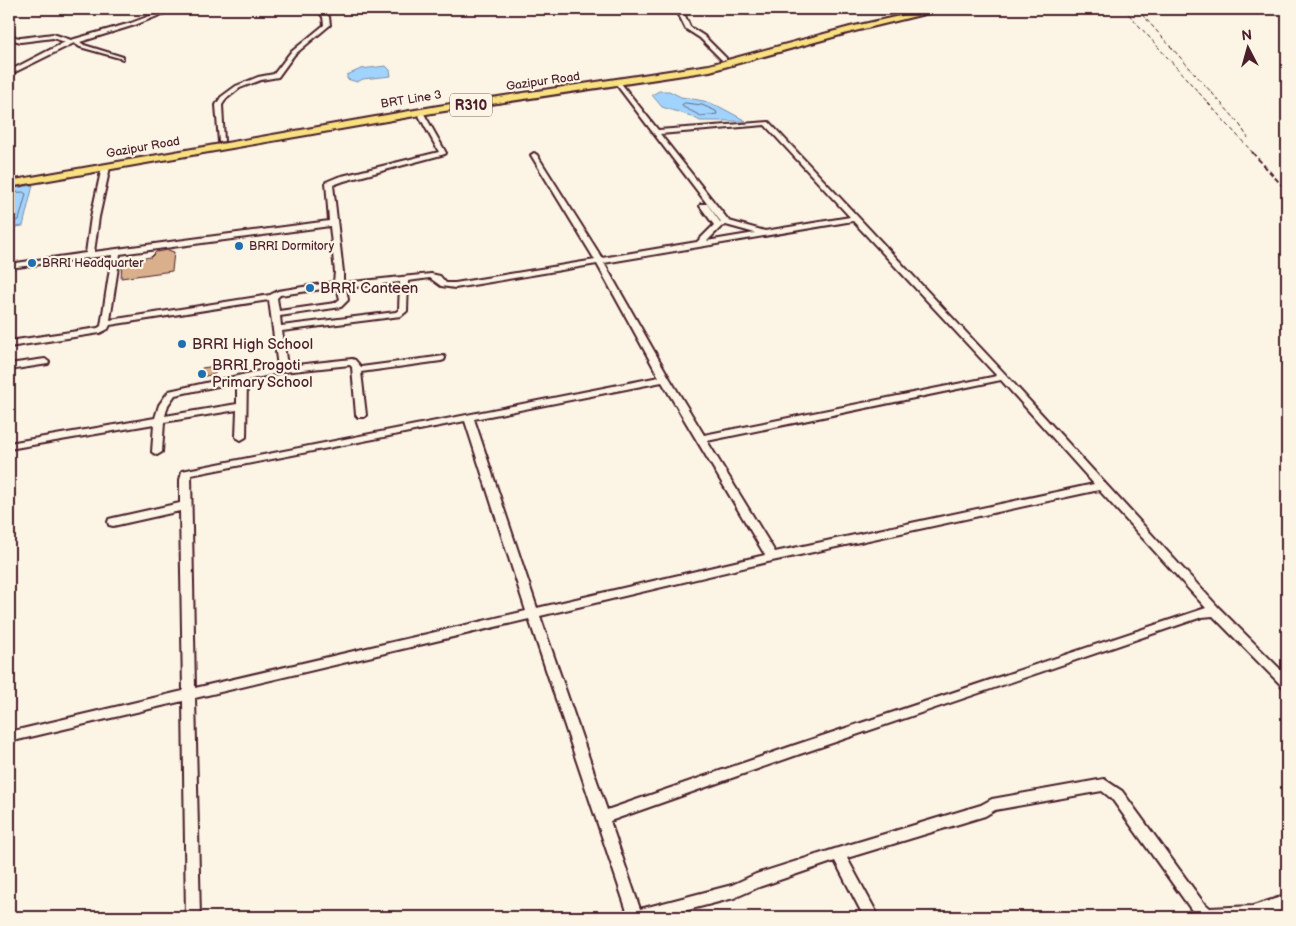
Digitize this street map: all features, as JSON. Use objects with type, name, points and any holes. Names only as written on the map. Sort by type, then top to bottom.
[{"type":"main road","name":"R310","points":[[927,10],[941,9]]},
{"type":"main road","name":"Gazipur Road","points":[[9,181],[221,141],[474,98],[724,59],[847,26],[927,10]]},
{"type":"main road","name":"Gazipur Road","points":[[9,181],[106,167],[420,112],[734,63],[927,10]]},
{"type":"main road","name":"BRT Line 3","points":[[9,181],[321,126],[698,68],[927,10]]},
{"type":"street","points":[[9,72],[73,42],[133,24],[172,9]]},
{"type":"street","points":[[221,141],[219,104],[223,98],[238,87],[260,78],[276,76],[281,72],[292,54],[327,25],[326,17],[320,9]]},
{"type":"street","points":[[679,9],[688,28],[702,37],[724,59]]},
{"type":"street","points":[[9,29],[11,38],[18,40],[53,36],[121,58]]},
{"type":"street","points":[[615,83],[655,132],[722,224]]},
{"type":"street","points":[[615,83],[722,224],[768,233]]},
{"type":"street","points":[[275,314],[338,305],[344,300],[339,285],[329,184],[443,153],[420,112]]},
{"type":"street","points":[[655,132],[767,123],[1003,376],[1215,612],[1287,684]]},
{"type":"street","points":[[534,155],[600,262],[665,379],[772,557]]},
{"type":"street","points":[[90,255],[95,217],[106,167]]},
{"type":"street","points":[[106,323],[272,297],[278,293],[339,285],[434,276],[440,284],[449,286],[855,218]]},
{"type":"street","points":[[9,266],[332,222]]},
{"type":"street","points":[[700,244],[722,224]]},
{"type":"street","points":[[9,344],[100,330],[105,327],[116,252]]},
{"type":"street","points":[[277,329],[398,314],[403,311],[404,280]]},
{"type":"street","points":[[272,297],[283,369]]},
{"type":"street","points":[[356,370],[441,358]]},
{"type":"street","points":[[157,452],[159,421],[168,397],[172,393],[283,369],[346,361],[352,362],[356,370],[361,415]]},
{"type":"street","points":[[9,368],[46,362]]},
{"type":"street","points":[[701,439],[1003,376]]},
{"type":"street","points":[[241,437],[242,378]]},
{"type":"street","points":[[193,917],[184,480],[186,473],[665,379]]},
{"type":"street","points":[[9,446],[242,406]]},
{"type":"street","points":[[468,418],[633,916],[640,916],[734,891],[756,881],[838,854],[985,810],[992,805],[1104,785],[1116,795],[1198,908],[1207,915],[1253,914],[1287,902]]},
{"type":"street","points":[[9,737],[772,557],[1101,486]]},
{"type":"street","points":[[113,522],[185,506]]},
{"type":"street","points":[[602,818],[795,750],[1201,613],[1215,612]]},
{"type":"street","points":[[838,854],[872,917]]},
{"type":"water","points":[[386,66],[390,70],[391,76],[363,79],[357,82],[347,79],[347,75],[361,69]]},
{"type":"water","points":[[659,91],[669,91],[681,97],[704,101],[746,121],[700,121],[691,116],[662,107],[652,95]]},
{"type":"water","points":[[33,185],[23,226],[9,228],[9,189]]},
{"type":"building","points":[[168,250],[174,252],[172,271],[121,278],[122,261],[151,257],[156,252]]},
{"type":"building","points":[[216,366],[215,374],[201,377],[202,368]]},
{"type":"railway","points":[[1124,9],[1253,153]]},
{"type":"railway","points":[[1137,9],[1238,122],[1248,138]]},
{"type":"railway","points":[[1252,152],[1287,191]]},
{"type":"place","name":"BRRI Dormitory","points":[[239,246]]},
{"type":"place","name":"BRRI Headquarter","points":[[32,263]]},
{"type":"place","name":"BRRI Canteen","points":[[310,288]]},
{"type":"place","name":"BRRI High School","points":[[182,344]]},
{"type":"place","name":"BRRI Progoti Primary School","points":[[202,374]]}]
